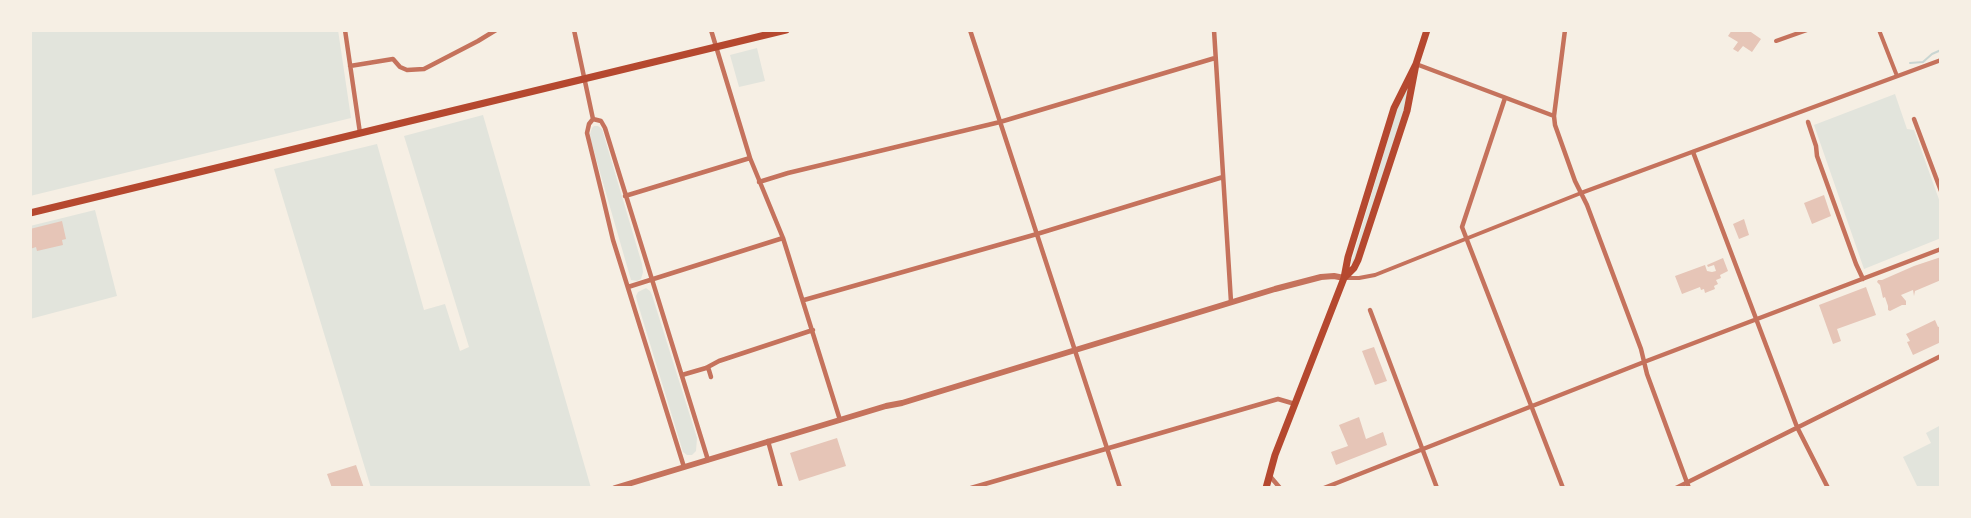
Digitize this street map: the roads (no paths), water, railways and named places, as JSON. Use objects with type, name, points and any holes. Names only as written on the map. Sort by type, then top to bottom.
[{"type":"main road","points":[[30,213],[786,30]]},
{"type":"main road","points":[[1266,488],[1295,404],[1344,278],[1348,257],[1394,108],[1416,64],[1428,30]]},
{"type":"main road","points":[[1344,278],[1358,260],[1407,111],[1416,64]]},
{"type":"street","points":[[345,30],[360,133]]},
{"type":"street","points":[[350,66],[393,59],[406,70],[424,69],[496,30]]},
{"type":"street","points":[[574,30],[593,119]]},
{"type":"street","points":[[711,30],[750,158],[783,238],[804,300],[840,420]]},
{"type":"street","points":[[970,30],[1120,488]]},
{"type":"street","points":[[1214,30],[1230,302]]},
{"type":"street","points":[[1565,30],[1554,116],[1555,125],[1591,216],[1688,485]]},
{"type":"street","points":[[1776,41],[1807,30]]},
{"type":"street","points":[[1879,30],[1897,76]]},
{"type":"street","points":[[759,182],[1000,122],[1215,58]]},
{"type":"street","points":[[615,488],[1230,302],[1321,277],[1359,278],[1375,275],[1581,193],[1941,60]]},
{"type":"street","points":[[1416,64],[1554,116]]},
{"type":"street","points":[[1505,98],[1462,227],[1563,488]]},
{"type":"street","points":[[593,119],[601,121],[605,128],[708,460]]},
{"type":"street","points":[[593,119],[587,133],[614,240],[684,467]]},
{"type":"street","points":[[1914,119],[1941,191]]},
{"type":"street","points":[[1808,122],[1817,156],[1863,279]]},
{"type":"street","points":[[1694,153],[1797,427],[1828,488]]},
{"type":"street","points":[[625,196],[750,158]]},
{"type":"street","points":[[804,300],[1037,234],[1223,177]]},
{"type":"street","points":[[628,287],[783,238]]},
{"type":"street","points":[[1324,488],[1757,318],[1941,249]]},
{"type":"street","points":[[1370,310],[1437,488]]},
{"type":"street","points":[[682,375],[813,330]]},
{"type":"street","points":[[1676,488],[1688,485],[1797,427],[1941,356]]},
{"type":"street","points":[[708,367],[711,377]]},
{"type":"street","points":[[971,488],[1278,399],[1295,404]]},
{"type":"street","points":[[768,441],[781,488]]},
{"type":"street","points":[[1269,475],[1280,488]]},
{"type":"waterway","points":[[1910,63],[1923,62],[1941,50]]}]
